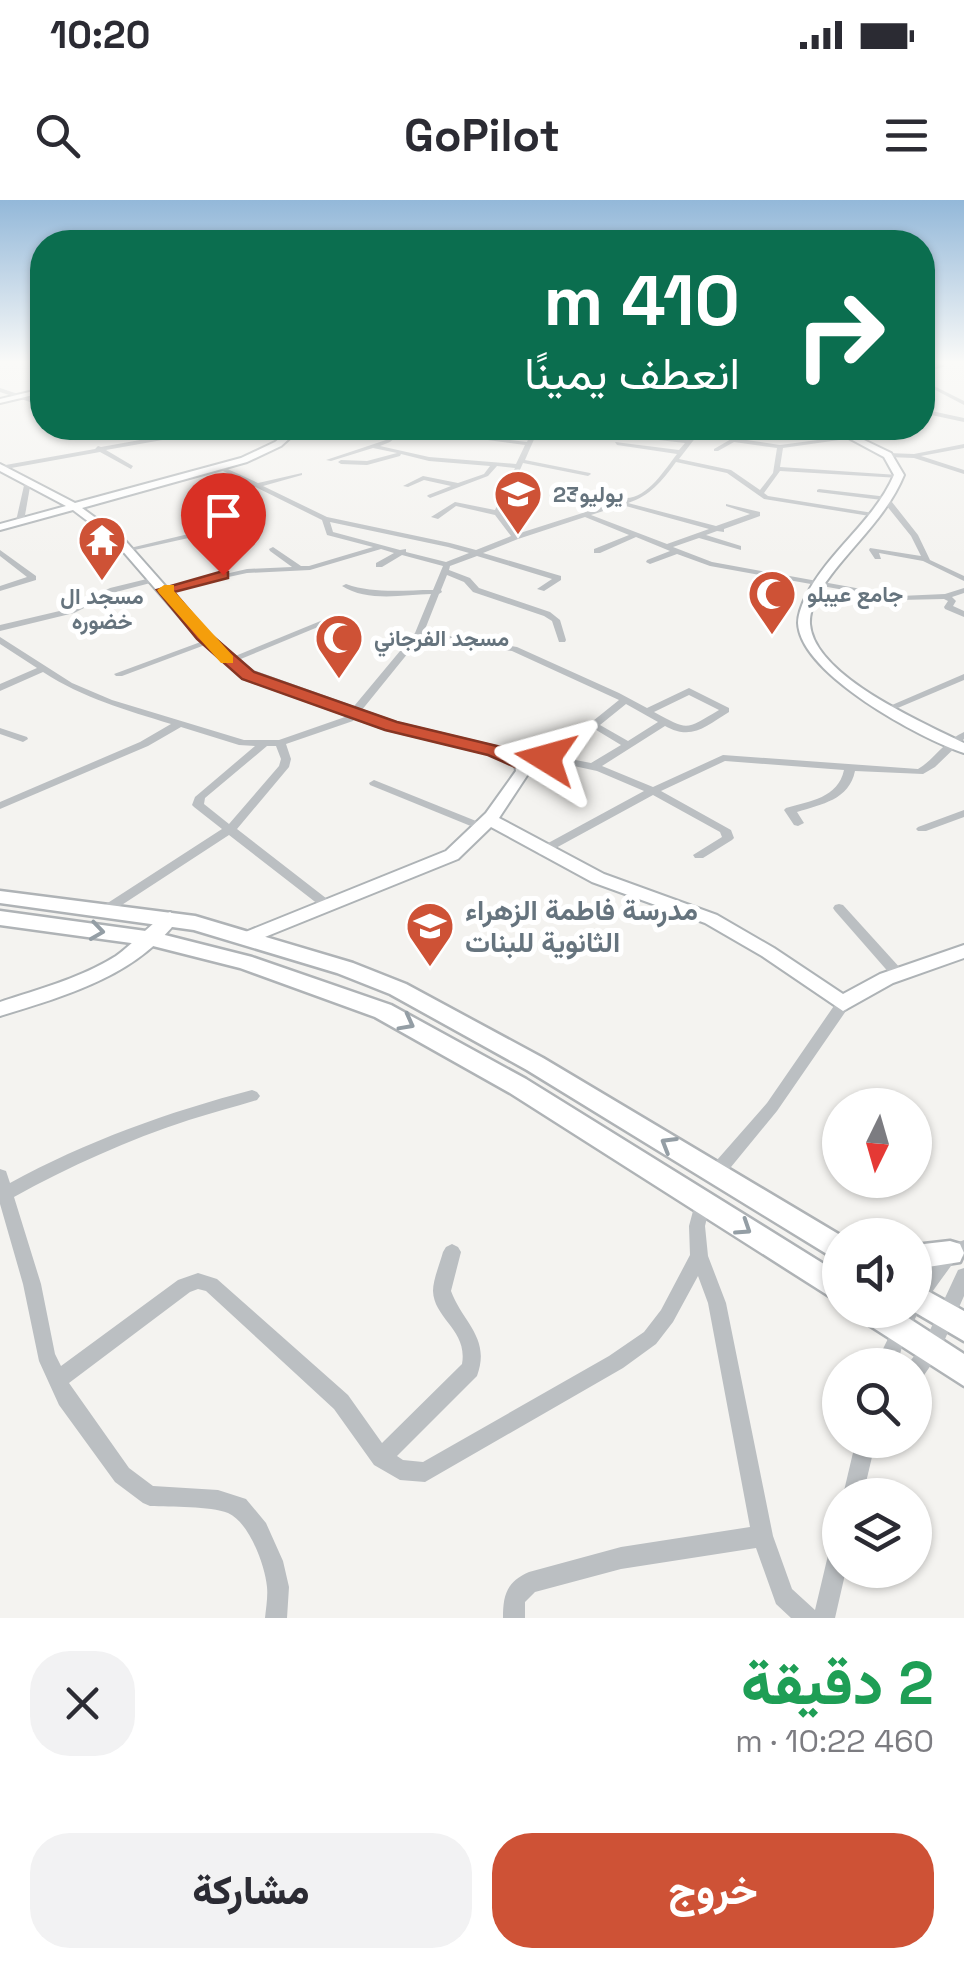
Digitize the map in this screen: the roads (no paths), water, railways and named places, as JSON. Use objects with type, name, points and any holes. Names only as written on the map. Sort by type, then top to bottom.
[{"type":"main road","points":[[0,896],[170,918],[249,938],[398,989],[534,1064],[822,1239]]},
{"type":"main road","points":[[0,918],[154,939],[245,962],[383,1010],[518,1086],[822,1278]]},
{"type":"main road","points":[[932,1258],[960,1259]]},
{"type":"main road","points":[[932,1362],[964,1370]]},
{"type":"street","points":[[1,467],[155,440]]},
{"type":"street","points":[[0,526],[221,468],[255,456],[280,440]]},
{"type":"street","points":[[330,460],[389,440]]},
{"type":"street","points":[[484,440],[528,447]]},
{"type":"street","points":[[497,513],[531,440]]},
{"type":"street","points":[[0,640],[42,669],[109,702],[263,745],[280,743],[337,725],[354,713],[419,634],[447,568],[474,552],[649,492],[687,441],[678,440]]},
{"type":"street","points":[[716,450],[730,440],[780,447],[826,440]]},
{"type":"street","points":[[860,440],[888,455],[898,468],[898,476],[886,499],[820,582],[804,623],[812,648],[826,666],[849,684],[964,749]]},
{"type":"street","points":[[462,443],[528,447]]},
{"type":"street","points":[[617,443],[729,471],[776,501],[873,515]]},
{"type":"street","points":[[374,446],[442,461],[521,463],[588,474]]},
{"type":"street","points":[[888,455],[915,456],[964,446]]},
{"type":"street","points":[[761,493],[778,469],[780,447]]},
{"type":"street","points":[[98,448],[131,467]]},
{"type":"street","points":[[341,462],[372,462],[400,454]]},
{"type":"street","points":[[915,456],[964,472]]},
{"type":"street","points":[[406,486],[429,474],[442,461]]},
{"type":"street","points":[[430,496],[475,479],[495,464]]},
{"type":"street","points":[[1,467],[76,506],[130,550],[228,661],[264,684],[442,740],[495,750],[522,763],[559,759],[593,768],[725,830],[728,838],[699,856]]},
{"type":"street","points":[[221,468],[325,518],[474,552],[558,578],[540,590]]},
{"type":"street","points":[[778,469],[898,476]]},
{"type":"street","points":[[256,486],[300,474]]},
{"type":"street","points":[[429,474],[458,485]]},
{"type":"street","points":[[475,479],[510,485]]},
{"type":"street","points":[[20,521],[28,481]]},
{"type":"street","points":[[819,490],[886,499],[926,559],[936,568],[964,580]]},
{"type":"street","points":[[602,495],[721,530]]},
{"type":"street","points":[[434,517],[455,504],[497,513],[515,537]]},
{"type":"street","points":[[650,562],[673,548],[757,514],[728,505]]},
{"type":"street","points":[[588,516],[710,564],[900,598],[962,593]]},
{"type":"street","points":[[325,518],[330,533],[385,546],[447,568],[476,590],[548,614],[556,620],[562,640]]},
{"type":"street","points":[[130,550],[226,527]]},
{"type":"street","points":[[598,551],[638,534]]},
{"type":"street","points":[[701,536],[738,548]]},
{"type":"street","points":[[0,628],[71,611],[113,590],[246,570],[300,569],[413,537]]},
{"type":"street","points":[[273,548],[300,569]]},
{"type":"street","points":[[878,557],[874,550],[926,559]]},
{"type":"street","points":[[0,552],[33,578],[0,589]]},
{"type":"street","points":[[379,565],[403,552]]},
{"type":"street","points":[[0,567],[16,564]]},
{"type":"street","points":[[346,586],[367,594],[388,590],[438,592]]},
{"type":"street","points":[[946,596],[952,601],[949,608],[964,614]]},
{"type":"street","points":[[228,661],[326,622]]},
{"type":"street","points":[[419,634],[502,645],[625,700],[662,724],[692,730],[726,710],[690,691],[647,712]]},
{"type":"street","points":[[119,674],[210,642]]},
{"type":"street","points":[[0,688],[42,669]]},
{"type":"street","points":[[890,708],[964,678]]},
{"type":"street","points":[[625,700],[593,726],[628,745]]},
{"type":"street","points":[[0,806],[144,744],[181,723]]},
{"type":"street","points":[[593,768],[662,724]]},
{"type":"street","points":[[0,731],[23,738]]},
{"type":"street","points":[[544,851],[651,792],[723,758],[919,772],[928,770],[950,742],[964,735]]},
{"type":"street","points":[[107,909],[232,828],[284,767],[280,743]]},
{"type":"street","points":[[263,745],[197,801],[198,806],[232,828],[327,906]]},
{"type":"street","points":[[249,938],[442,860],[461,848],[486,823],[524,771],[522,763]]},
{"type":"street","points":[[798,823],[790,810],[839,793],[850,778],[850,767]]},
{"type":"street","points":[[374,783],[486,823],[598,878],[711,919],[756,944],[843,1004]]},
{"type":"street","points":[[922,830],[964,813]]},
{"type":"street","points":[[839,908],[896,972]]},
{"type":"street","points":[[0,1009],[113,968],[154,939],[170,918]]},
{"type":"street","points":[[716,1173],[772,1107],[843,1004],[864,987],[896,972],[964,951]]},
{"type":"street","points":[[252,1096],[196,1110],[2,1189],[32,1284],[46,1355],[58,1380],[122,1476],[150,1496],[218,1500],[239,1506],[260,1530],[272,1561],[278,1588],[276,1618]]},
{"type":"street","points":[[703,1201],[697,1226],[699,1256],[717,1303],[762,1536],[784,1596],[806,1618]]},
{"type":"street","points":[[381,1458],[470,1369],[474,1356],[472,1342],[444,1300],[444,1276],[452,1252]]},
{"type":"street","points":[[58,1380],[184,1286],[198,1281],[212,1285],[341,1402],[381,1458],[400,1470],[425,1472],[616,1362],[650,1338],[667,1316],[699,1256]]},
{"type":"street","points":[[932,1287],[960,1259]]},
{"type":"street","points":[[932,1349],[955,1322],[960,1259]]},
{"type":"street","points":[[514,1618],[514,1598],[529,1583],[621,1558],[762,1536]]},
{"type":"street","points":[[824,1618],[831,1588]]},
{"type":"place","name":"23يوليو","points":[[518,536]]},
{"type":"place","name":"مسجد ال خضوره","points":[[102,582]]},
{"type":"place","name":"جامع عيبلو","points":[[772,636]]},
{"type":"place","name":"مسجد الفرجاني","points":[[339,680]]},
{"type":"place","name":"مدرسة فاطمة الزهراء الثانوية للبنات","points":[[430,968]]}]
